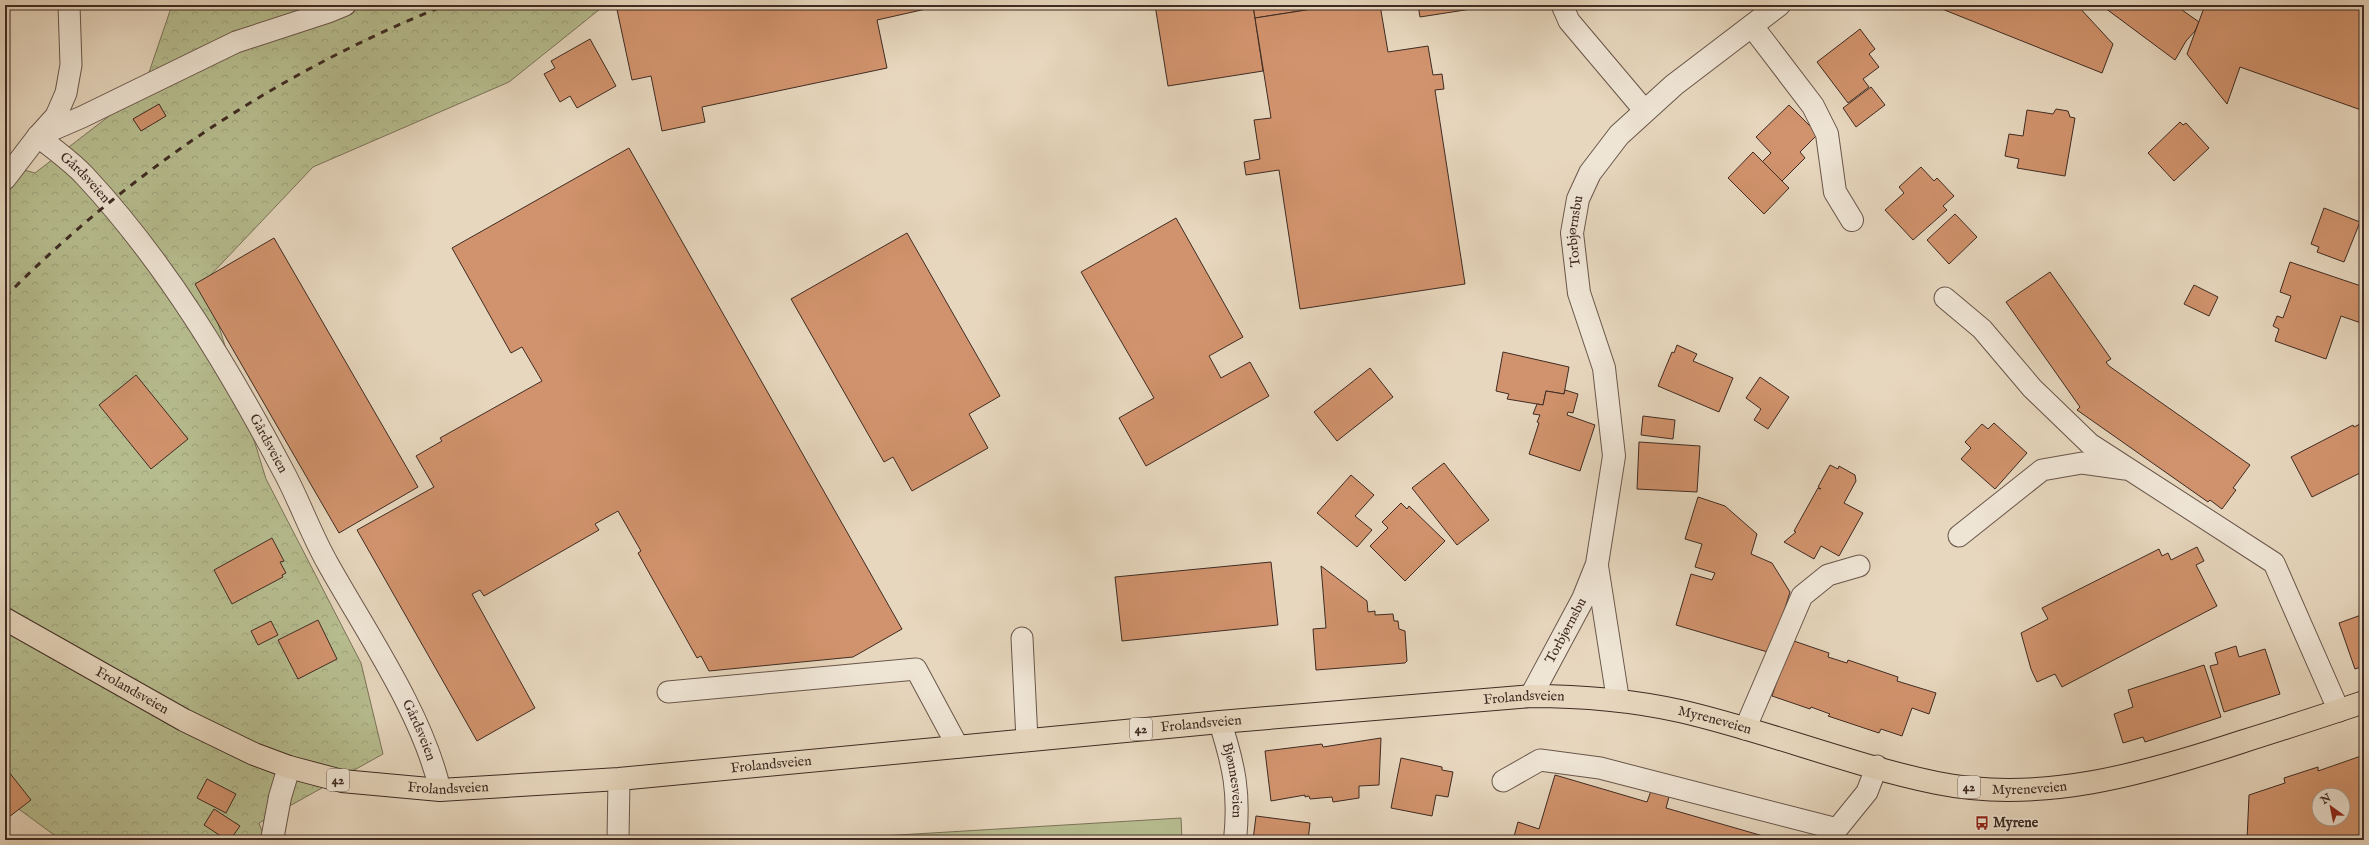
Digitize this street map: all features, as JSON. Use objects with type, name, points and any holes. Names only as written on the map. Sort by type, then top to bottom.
[{"type":"main road","name":"Frolandsveien","points":[[5,619],[184,720],[254,754],[289,767],[342,781],[440,790],[619,780],[1220,722],[1531,696],[1574,696]]},
{"type":"main road","name":"Myreneveien","points":[[1574,696],[1618,700],[1681,711],[1938,783],[2001,790],[2037,789],[2105,780],[2167,766],[2364,702]]},
{"type":"street","name":"Torbjørnsbu","points":[[1531,696],[1583,599],[1596,564],[1614,456],[1604,368],[1579,293],[1572,233],[1578,199],[1590,173],[1618,135],[1674,85],[1779,5]]},
{"type":"street","points":[[1752,26],[1813,106],[1827,134],[1835,192],[1852,220]]},
{"type":"street","name":"Torbjørnsbu","points":[[1596,564],[1618,700]]},
{"type":"street","name":"Bjønnesveien","points":[[1220,722],[1236,780],[1238,810],[1235,840]]},
{"type":"street","points":[[272,840],[280,797],[289,767]]},
{"type":"lane","points":[[5,179],[38,136],[56,116],[66,93],[71,65],[69,5]]},
{"type":"lane","points":[[38,136],[82,117],[236,42],[345,5]]},
{"type":"lane","points":[[1562,5],[1569,21],[1645,111]]},
{"type":"lane","name":"Gårdsveien","points":[[38,136],[84,175],[142,245],[221,358],[287,478],[326,561],[409,707],[435,768],[440,790]]},
{"type":"lane","points":[[1945,298],[1982,329],[2032,388],[2090,444],[2274,563],[2338,711]]},
{"type":"lane","points":[[1959,536],[2042,470],[2082,464],[2129,469]]},
{"type":"lane","points":[[1745,729],[1802,596],[1828,575],[1859,566]]},
{"type":"lane","points":[[1022,638],[1027,740]]},
{"type":"lane","points":[[668,692],[916,669],[958,747]]},
{"type":"lane","points":[[1503,781],[1540,760],[1592,767],[1837,829],[1867,792],[1877,766]]},
{"type":"lane","points":[[618,840],[619,780]]},
{"type":"green space","points":[[172,5],[605,5],[509,82],[313,167],[205,281],[266,479],[361,663],[383,754],[259,823],[265,840],[61,840],[16,807],[5,801],[5,187],[24,170],[35,173],[143,90]]},
{"type":"green space","points":[[1181,818],[1182,840],[815,840]]},
{"type":"building","points":[[616,5],[925,5],[926,9],[877,20],[887,68],[702,107],[705,122],[662,131],[651,76],[632,80]]},
{"type":"building","points":[[1155,5],[1253,5],[1263,71],[1168,86]]},
{"type":"building","points":[[1253,5],[1338,5],[1255,18]]},
{"type":"building","points":[[1338,5],[1380,5],[1388,52],[1428,46],[1433,75],[1442,74],[1444,89],[1435,90],[1465,284],[1300,309],[1279,170],[1246,175],[1244,162],[1260,159],[1254,120],[1271,118],[1255,18]]},
{"type":"building","points":[[1418,5],[1497,5],[1420,17]]},
{"type":"building","points":[[1932,5],[2077,5],[2113,44],[2102,73]]},
{"type":"building","points":[[2101,5],[2175,5],[2199,22],[2195,31],[2186,41],[2175,60]]},
{"type":"building","points":[[2205,5],[2364,5],[2364,111],[2240,67],[2227,104],[2187,54]]},
{"type":"building","points":[[1860,29],[1875,49],[1869,54],[1879,67],[1863,79],[1869,87],[1848,103],[1817,62]]},
{"type":"building","points":[[590,39],[616,86],[577,108],[570,96],[560,102],[544,74],[555,68],[551,61]]},
{"type":"building","points":[[1871,87],[1885,105],[1856,127],[1843,108]]},
{"type":"building","points":[[159,104],[166,116],[141,131],[133,119]]},
{"type":"building","points":[[1789,105],[1818,134],[1800,152],[1805,158],[1781,182],[1762,162],[1771,153],[1756,137]]},
{"type":"building","points":[[2056,109],[2068,111],[2070,117],[2075,118],[2065,176],[2017,168],[2019,159],[2005,156],[2009,134],[2023,136],[2027,110],[2053,114]]},
{"type":"building","points":[[2180,122],[2183,125],[2186,123],[2209,148],[2174,181],[2148,153]]},
{"type":"building","points":[[629,148],[902,629],[853,657],[709,671],[701,656],[697,658],[638,553],[641,551],[618,511],[595,524],[599,530],[484,596],[480,590],[472,594],[535,708],[477,741],[357,530],[434,487],[416,456],[442,441],[440,438],[542,381],[522,347],[511,353],[452,248]]},
{"type":"building","points":[[1753,152],[1789,188],[1764,214],[1728,178]]},
{"type":"building","points":[[1921,167],[1934,181],[1937,178],[1954,196],[1943,206],[1947,210],[1913,240],[1885,210],[1904,193],[1899,187]]},
{"type":"building","points":[[2324,208],[2360,222],[2344,262],[2317,252],[2319,247],[2311,244]]},
{"type":"building","points":[[1955,214],[1977,237],[1949,264],[1927,240]]},
{"type":"building","points":[[1176,218],[1243,337],[1209,356],[1221,378],[1250,362],[1269,396],[1146,466],[1119,418],[1154,398],[1081,272]]},
{"type":"building","points":[[907,233],[1000,396],[969,414],[988,448],[912,491],[893,457],[884,462],[791,299]]},
{"type":"building","points":[[274,238],[418,487],[339,533],[195,284]]},
{"type":"building","points":[[2290,262],[2364,287],[2364,324],[2341,316],[2326,359],[2275,341],[2279,329],[2273,326],[2277,316],[2283,318],[2291,296],[2280,292]]},
{"type":"building","points":[[2050,272],[2111,359],[2106,362],[2109,366],[2250,465],[2233,488],[2236,490],[2222,509],[2210,500],[2208,502],[2077,410],[2080,407],[2006,302]]},
{"type":"building","points":[[2194,285],[2218,297],[2209,316],[2184,304]]},
{"type":"building","points":[[1677,345],[1697,354],[1693,361],[1733,378],[1719,412],[1658,386],[1672,352],[1674,353]]},
{"type":"building","points":[[1503,352],[1569,367],[1564,394],[1546,391],[1543,405],[1507,399],[1509,394],[1496,391]]},
{"type":"building","points":[[1370,368],[1393,397],[1337,441],[1314,412]]},
{"type":"building","points":[[136,375],[188,439],[151,469],[99,405]]},
{"type":"building","points":[[1760,377],[1789,397],[1768,429],[1754,420],[1761,409],[1746,398]]},
{"type":"building","points":[[1565,390],[1578,394],[1573,413],[1568,412],[1567,415],[1595,425],[1580,471],[1529,454],[1539,423],[1537,422],[1540,415],[1533,414],[1537,404],[1543,405],[1546,391],[1564,394]]},
{"type":"building","points":[[1643,416],[1675,420],[1673,439],[1641,435]]},
{"type":"building","points":[[2364,422],[2364,471],[2312,497],[2291,457],[2353,425],[2354,427]]},
{"type":"building","points":[[1994,423],[2027,453],[1995,489],[1961,459],[1971,448],[1965,442],[1982,424],[1988,429]]},
{"type":"building","points":[[1639,442],[1700,446],[1697,492],[1637,489]]},
{"type":"building","points":[[1444,463],[1489,520],[1457,545],[1412,488]]},
{"type":"building","points":[[1830,465],[1838,469],[1839,466],[1855,475],[1856,481],[1844,503],[1863,513],[1839,556],[1821,546],[1814,559],[1784,542],[1796,532],[1794,531],[1818,488],[1821,489],[1818,487]]},
{"type":"building","points":[[1351,475],[1374,495],[1355,516],[1372,530],[1357,547],[1317,513]]},
{"type":"building","points":[[1698,497],[1725,506],[1757,534],[1751,554],[1772,563],[1790,592],[1771,653],[1676,625],[1691,574],[1712,580],[1715,573],[1695,567],[1702,544],[1685,539]]},
{"type":"building","points":[[1401,503],[1407,509],[1409,506],[1445,541],[1405,581],[1370,546],[1388,528],[1382,522]]},
{"type":"building","points":[[272,538],[284,561],[280,562],[286,573],[282,575],[283,577],[232,604],[214,570]]},
{"type":"building","points":[[2197,547],[2204,561],[2196,565],[2217,606],[2062,687],[2055,674],[2037,682],[2031,669],[2021,633],[2048,619],[2042,608],[2159,549],[2162,556],[2168,553],[2171,560]]},
{"type":"building","points":[[1271,562],[1278,625],[1122,641],[1115,577]]},
{"type":"building","points":[[1321,566],[1367,601],[1368,612],[1375,611],[1375,615],[1393,614],[1394,621],[1398,621],[1399,629],[1405,631],[1407,661],[1405,663],[1316,670],[1313,629],[1326,628]]},
{"type":"building","points":[[2364,614],[2364,666],[2355,669],[2339,623]]},
{"type":"building","points":[[318,620],[337,659],[298,679],[278,640]]},
{"type":"building","points":[[271,621],[278,635],[258,645],[251,631]]},
{"type":"building","points":[[1791,640],[1829,653],[1828,657],[1847,663],[1848,660],[1898,677],[1897,681],[1936,693],[1929,714],[1912,708],[1902,736],[1881,729],[1879,733],[1828,716],[1830,714],[1811,707],[1810,709],[1772,696]]},
{"type":"building","points":[[2236,646],[2239,657],[2265,649],[2280,694],[2224,712],[2210,666],[2218,664],[2215,653]]},
{"type":"building","points":[[2204,665],[2221,717],[2145,742],[2143,737],[2123,743],[2114,714],[2133,707],[2128,690]]},
{"type":"building","points":[[1381,738],[1379,785],[1359,786],[1359,798],[1333,802],[1332,797],[1310,799],[1309,796],[1305,797],[1305,795],[1271,801],[1265,751],[1322,744],[1323,747]]},
{"type":"building","points":[[2364,755],[2364,832],[2359,834],[2360,840],[2247,840],[2249,795],[2285,783],[2284,778],[2318,767],[2318,771]]},
{"type":"building","points":[[1401,758],[1442,767],[1442,770],[1453,772],[1448,797],[1436,795],[1432,816],[1391,808]]},
{"type":"building","points":[[5,767],[31,800],[5,820]]},
{"type":"building","points":[[1555,775],[1647,802],[1651,791],[1669,797],[1666,808],[1777,840],[1513,840],[1518,822],[1539,829]]},
{"type":"building","points":[[207,779],[236,794],[226,813],[197,798]]},
{"type":"building","points":[[214,809],[240,826],[230,840],[227,840],[204,825]]},
{"type":"building","points":[[1256,816],[1310,823],[1308,840],[1253,840]]},
{"type":"building","points":[[5,833],[10,840],[5,840]]},
{"type":"railway","points":[[5,297],[53,251],[104,207],[156,166],[210,128],[267,93],[325,61],[385,31],[446,5]]},
{"type":"place","name":"Myrene","points":[[1982,823]]}]
